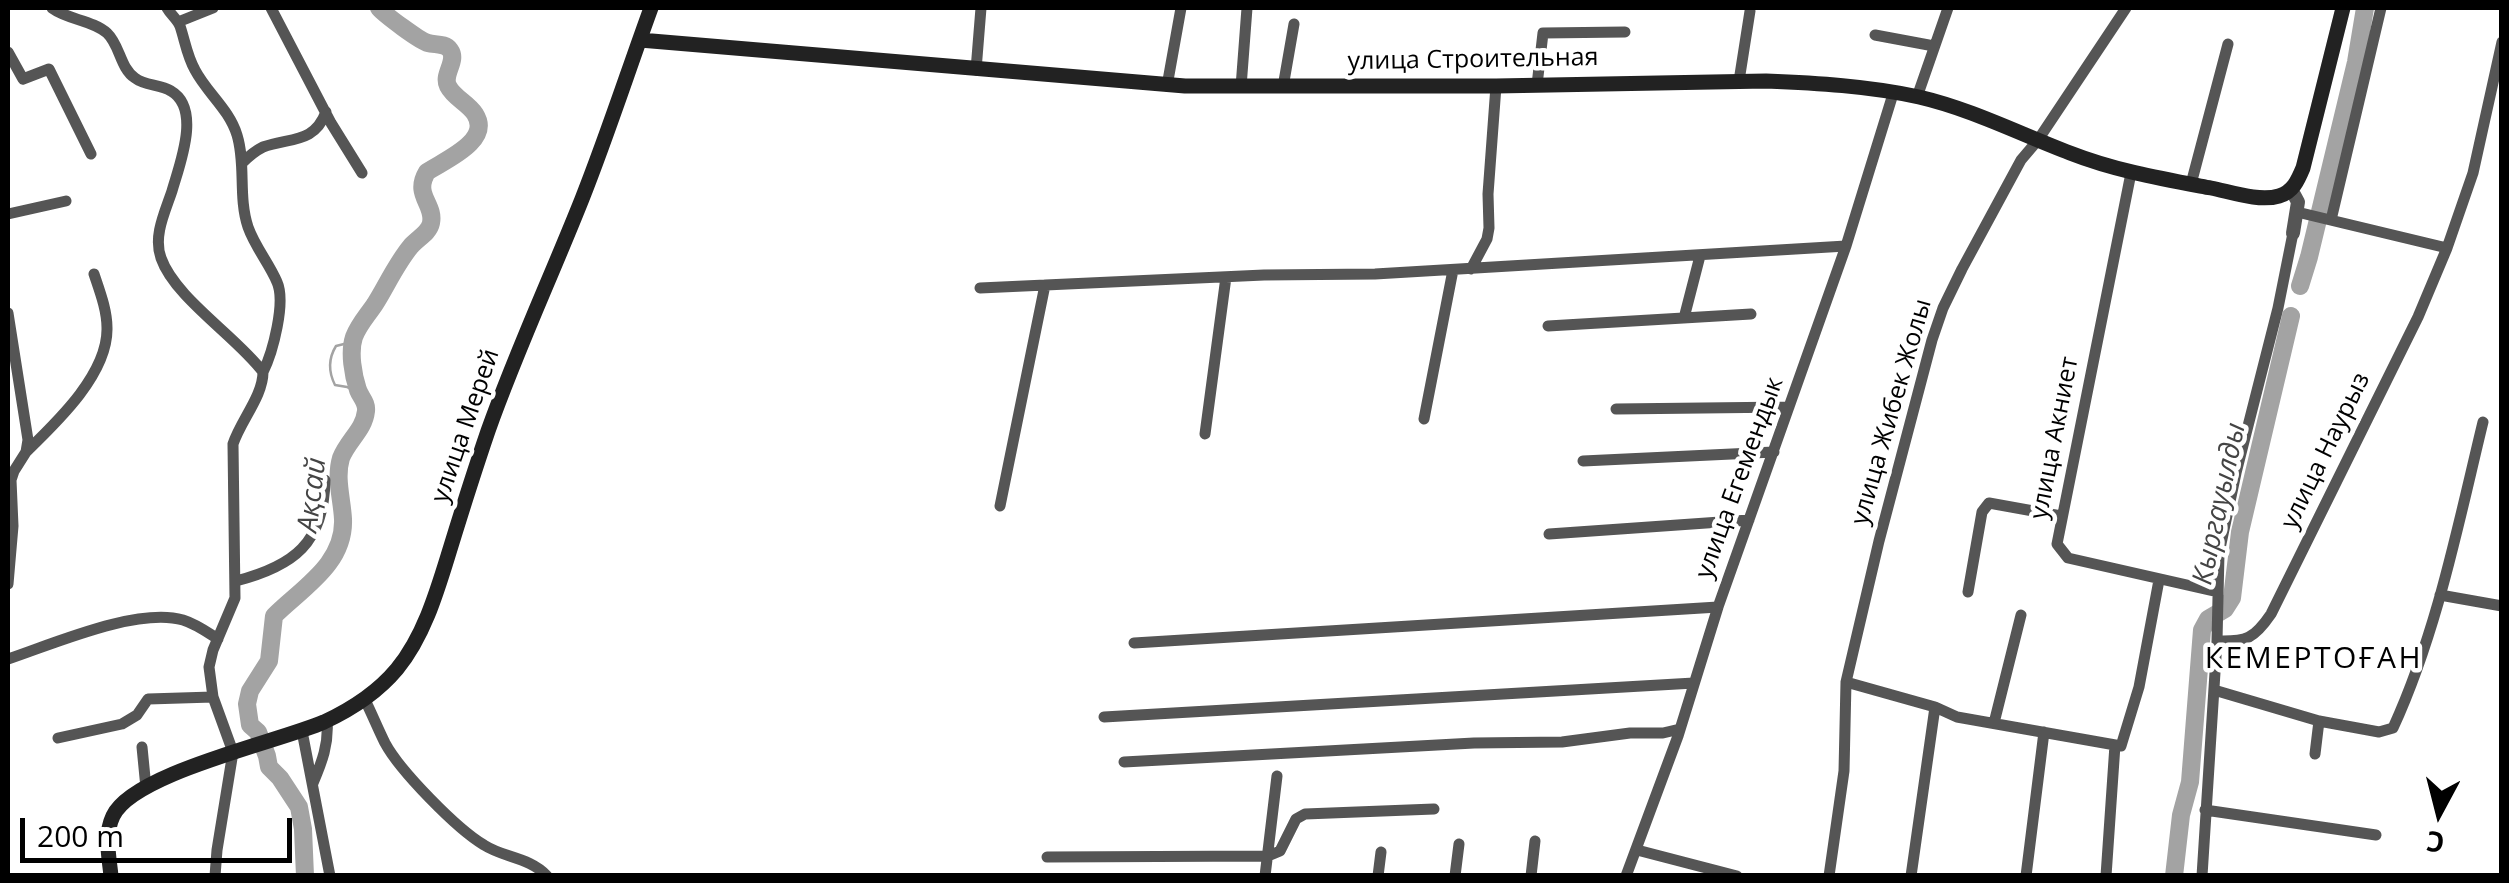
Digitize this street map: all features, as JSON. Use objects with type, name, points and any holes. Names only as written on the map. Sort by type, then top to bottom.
[{"type":"main road","name":"улица Мерей","points":[[146,788],[328,720],[364,700],[401,665],[439,586],[499,401],[582,199],[651,8]]},
{"type":"main road","points":[[2292,189],[2303,168],[2343,8]]},
{"type":"main road","name":"улица Строительная","points":[[640,40],[1167,86],[1804,83],[1917,96],[2132,173],[2249,195],[2282,196],[2292,189]]},
{"type":"main road","points":[[111,876],[107,843],[114,814],[122,803],[146,788]]},
{"type":"street","points":[[52,8],[104,30],[134,78],[170,90],[183,104],[185,148],[158,249],[170,276],[264,372]]},
{"type":"street","points":[[167,8],[178,22],[196,72],[231,119],[242,163],[247,224],[279,284],[280,295],[272,354],[264,380],[238,426],[233,444],[235,598],[209,667],[213,697],[234,752],[215,876]]},
{"type":"street","points":[[178,22],[213,8]]},
{"type":"street","points":[[271,8],[362,173]]},
{"type":"street","points":[[976,70],[981,8]]},
{"type":"street","points":[[1167,86],[1181,8]]},
{"type":"street","points":[[1241,87],[1246,8]]},
{"type":"street","points":[[1917,96],[1948,8]]},
{"type":"street","name":"улица Жибек Жолы","points":[[1829,876],[1844,771],[1846,682],[1878,541],[1932,340],[1943,308],[2021,160],[2126,8]]},
{"type":"street","points":[[2323,219],[2381,8]]},
{"type":"street","points":[[1739,82],[1750,11]]},
{"type":"street","points":[[1282,87],[1294,24]]},
{"type":"street","points":[[1537,85],[1543,33],[1625,32]]},
{"type":"street","points":[[1875,35],[1934,46]]},
{"type":"street","name":"улица Наурыз","points":[[2217,635],[2240,642],[2260,630],[2271,614],[2418,317],[2473,173],[2502,42]]},
{"type":"street","points":[[2191,184],[2228,44]]},
{"type":"street","points":[[8,52],[24,79],[49,69],[91,154]]},
{"type":"street","points":[[1471,269],[1489,228],[1496,86]]},
{"type":"street","name":"улица Егемендык","points":[[1626,876],[1846,246],[1893,94]]},
{"type":"street","points":[[242,163],[263,147],[304,137],[321,126],[326,112]]},
{"type":"street","name":"улица Акниет","points":[[2132,173],[2057,544],[2068,558],[2218,598]]},
{"type":"street","points":[[2202,876],[2220,553],[2298,212],[2292,189]]},
{"type":"street","points":[[8,214],[66,201]]},
{"type":"street","points":[[2298,212],[2447,248]]},
{"type":"street","points":[[980,288],[1375,274],[1846,246]]},
{"type":"street","points":[[1684,318],[1700,256]]},
{"type":"street","points":[[1424,419],[1453,270]]},
{"type":"street","points":[[8,584],[14,471],[97,370],[106,349],[106,318],[94,274]]},
{"type":"street","points":[[1205,434],[1226,277]]},
{"type":"street","points":[[1000,506],[1045,285]]},
{"type":"street","points":[[8,313],[28,440],[26,452]]},
{"type":"street","points":[[1548,326],[1751,314]]},
{"type":"street","points":[[1616,408],[1789,407]]},
{"type":"street","points":[[2214,690],[2319,721],[2380,732],[2392,728],[2406,699],[2440,596],[2483,422]]},
{"type":"street","points":[[1582,461],[1774,452]]},
{"type":"street","points":[[236,580],[265,574],[289,562],[304,548],[325,502],[325,480]]},
{"type":"street","points":[[1968,592],[1982,512],[1989,504],[2061,516]]},
{"type":"street","points":[[1548,534],[1749,520]]},
{"type":"street","points":[[1846,682],[1957,716],[2120,746],[2139,687],[2159,580]]},
{"type":"street","points":[[2440,596],[2502,606]]},
{"type":"street","points":[[1134,643],[1718,607]]},
{"type":"street","points":[[1994,723],[2021,615]]},
{"type":"street","points":[[8,659],[145,617],[184,620],[218,640]]},
{"type":"street","points":[[1104,717],[1694,684]]},
{"type":"street","points":[[58,738],[122,724],[137,715],[148,699],[213,697]]},
{"type":"street","points":[[364,700],[400,766],[452,820],[482,845],[535,865],[547,876]]},
{"type":"street","points":[[1910,876],[1935,707]]},
{"type":"street","points":[[312,785],[326,751],[328,720]]},
{"type":"street","points":[[2315,754],[2319,721]]},
{"type":"street","points":[[1124,762],[1474,743],[1562,742],[1680,729]]},
{"type":"street","points":[[302,731],[330,876]]},
{"type":"street","points":[[2026,876],[2044,732]]},
{"type":"street","points":[[2106,876],[2115,745]]},
{"type":"street","points":[[142,748],[146,788]]},
{"type":"street","points":[[1265,876],[1278,776]]},
{"type":"street","points":[[1047,857],[1268,856],[1280,850],[1296,819],[1305,814],[1434,809]]},
{"type":"street","points":[[2205,810],[2376,834]]},
{"type":"street","points":[[1531,876],[1535,841]]},
{"type":"street","points":[[1455,876],[1460,844]]},
{"type":"street","points":[[1637,850],[1738,876]]},
{"type":"street","points":[[1378,876],[1381,852]]},
{"type":"waterway","name":"Ақсай","points":[[305,876],[299,807],[269,767],[258,732],[250,725],[250,691],[269,661],[274,616],[320,574],[342,535],[339,466],[366,411],[353,371],[354,337],[401,260],[430,227],[430,210],[422,187],[427,172],[464,149],[479,124],[472,110],[448,86],[450,50],[418,38],[379,8]]},
{"type":"waterway","points":[[2300,286],[2356,62],[2365,8]]},
{"type":"waterway","name":"Кыргауылды","points":[[2174,876],[2181,815],[2190,782],[2202,630],[2208,619],[2225,609],[2232,598],[2240,532],[2291,316]]},
{"type":"waterway","points":[[352,342],[336,346],[330,370],[335,385],[359,394]]},
{"type":"district","name":"КЕМЕРТОҒАН","points":[[2314,659]]}]
